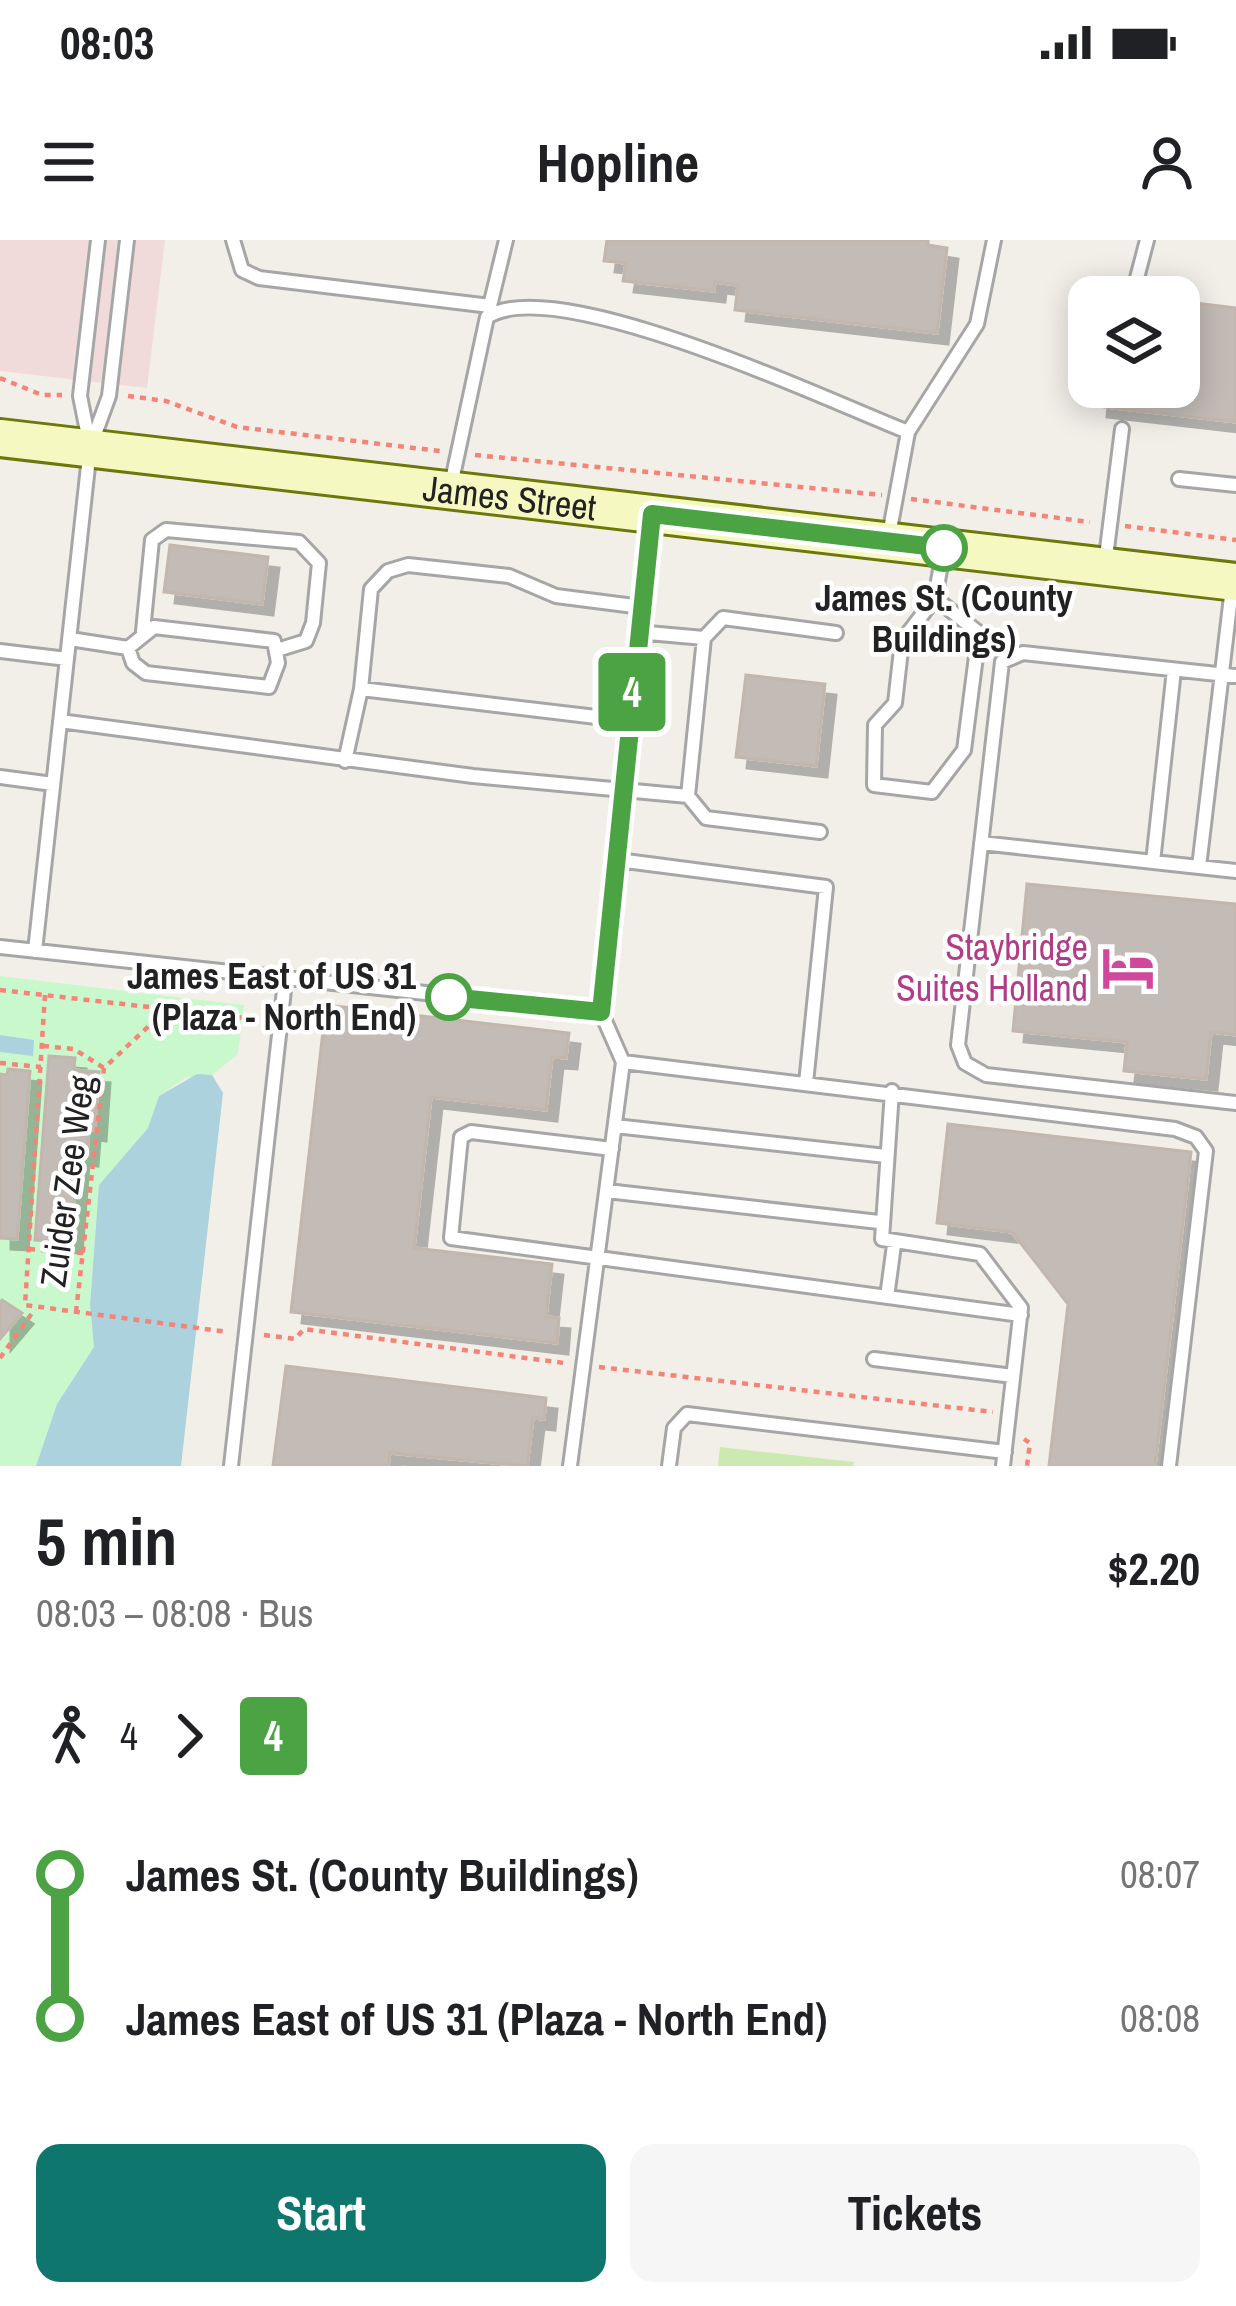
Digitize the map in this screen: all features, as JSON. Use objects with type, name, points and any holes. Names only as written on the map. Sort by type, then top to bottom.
[{"type":"street","name":"James Street","points":[[0,438],[1235,582]]},
{"type":"lane","points":[[91,448],[80,396],[98,240]]},
{"type":"lane","points":[[35,951],[91,448],[109,396],[127,240]]},
{"type":"lane","points":[[233,240],[242,270],[259,278],[489,312],[507,307],[620,319],[908,432]]},
{"type":"lane","points":[[449,492],[506,240]]},
{"type":"lane","points":[[889,542],[908,432],[977,324],[994,240]]},
{"type":"lane","points":[[1138,276],[1148,240]]},
{"type":"lane","points":[[1105,566],[1122,429]]},
{"type":"lane","points":[[1179,479],[1236,485]]},
{"type":"lane","points":[[571,1466],[623,1062],[601,1012],[652,514]]},
{"type":"lane","points":[[143,632],[152,540],[166,530],[299,542],[319,563],[314,623],[306,640],[278,650]]},
{"type":"lane","points":[[934,598],[979,633],[964,750],[932,792],[874,785],[875,725],[895,703],[902,641],[934,598],[944,548]]},
{"type":"lane","points":[[345,760],[361,689],[371,589],[388,572],[408,565],[509,576],[556,596],[642,607]]},
{"type":"lane","points":[[1199,867],[1235,582]]},
{"type":"lane","points":[[688,796],[704,638],[723,618],[836,633]]},
{"type":"lane","points":[[154,627],[274,640],[278,650],[268,687],[146,673],[134,663],[128,648],[154,627]]},
{"type":"lane","points":[[638,632],[704,638]]},
{"type":"lane","points":[[70,639],[128,648]]},
{"type":"lane","points":[[0,651],[67,659]]},
{"type":"lane","points":[[1236,676],[1011,653],[1002,662],[958,1045],[965,1063],[986,1075],[1236,1103]]},
{"type":"lane","points":[[1153,862],[1174,670]]},
{"type":"lane","points":[[361,689],[630,721]]},
{"type":"lane","points":[[60,721],[543,784],[688,796],[706,818],[820,832]]},
{"type":"lane","points":[[0,777],[52,784]]},
{"type":"lane","points":[[981,843],[1236,872]]},
{"type":"lane","points":[[618,860],[826,887],[806,1083]]},
{"type":"lane","points":[[0,947],[601,1012]]},
{"type":"lane","points":[[231,1466],[285,981]]},
{"type":"lane","points":[[623,1062],[892,1091],[1175,1129],[1196,1137],[1205,1151],[1169,1466]]},
{"type":"lane","points":[[669,1466],[674,1428],[687,1414],[1004,1459],[1021,1315],[980,1254],[895,1245],[881,1239],[892,1091]]},
{"type":"lane","points":[[615,1126],[886,1156]]},
{"type":"lane","points":[[612,1149],[471,1132],[457,1146],[451,1238],[1021,1315]]},
{"type":"lane","points":[[607,1191],[879,1222]]},
{"type":"lane","points":[[887,1297],[895,1245]]},
{"type":"lane","points":[[874,1359],[1013,1376]]},
{"type":"path","points":[[0,378],[42,395],[80,396]]},
{"type":"path","points":[[109,396],[166,401],[237,427],[894,497],[1236,540]]},
{"type":"path","points":[[0,990],[265,1020]]},
{"type":"path","points":[[45,995],[25,1305],[295,1339],[304,1329],[992,1412],[1030,1443],[1027,1466]]},
{"type":"path","name":"Zuider Zee Weg","points":[[76,1312],[104,1068],[167,1009]]},
{"type":"path","points":[[42,1046],[74,1049],[104,1068]]},
{"type":"path","points":[[0,1063],[41,1066]]},
{"type":"path","points":[[29,1249],[83,1253]]},
{"type":"path","points":[[0,1358],[38,1307]]},
{"type":"shaded area","points":[[0,240],[165,240],[147,388],[0,371]]},
{"type":"green space","points":[[0,976],[244,1005],[238,1054],[212,1075],[185,1078],[159,1096],[148,1128],[99,1185],[90,1305],[94,1347],[57,1404],[36,1466],[0,1466]]},
{"type":"green space","points":[[720,1447],[854,1462],[853,1466],[718,1466]]},
{"type":"water","points":[[0,1035],[34,1040],[33,1056],[0,1052]]},
{"type":"water","points":[[197,1074],[212,1075],[223,1093],[181,1466],[36,1466],[57,1404],[94,1347],[90,1305],[99,1185],[148,1128],[159,1096]]},
{"type":"building","points":[[607,240],[928,240],[928,245],[947,248],[937,333],[735,310],[738,285],[715,282],[714,291],[623,281],[626,263],[604,261]]},
{"type":"building","points":[[1200,304],[1236,308],[1236,422],[1114,408],[1200,408]]},
{"type":"building","points":[[170,545],[268,557],[262,604],[164,592]]},
{"type":"building","points":[[746,675],[825,684],[816,766],[736,757]]},
{"type":"building","name":"Staybridge Suites Holland","points":[[1027,884],[1236,904],[1236,1035],[1211,1032],[1206,1079],[1124,1071],[1127,1042],[1013,1031]]},
{"type":"building","points":[[326,1005],[569,1033],[566,1058],[552,1057],[546,1110],[431,1097],[414,1248],[552,1264],[546,1317],[559,1318],[557,1343],[291,1312]]},
{"type":"building","points":[[49,1056],[75,1058],[74,1070],[99,1072],[95,1130],[89,1129],[87,1155],[78,1154],[71,1242],[35,1240]]},
{"type":"building","points":[[8,1069],[30,1071],[17,1239],[0,1238],[0,1074],[7,1075]]},
{"type":"building","points":[[948,1124],[1191,1152],[1155,1466],[1049,1466],[1068,1304],[1012,1232],[937,1223]]},
{"type":"building","points":[[0,1303],[22,1313],[0,1339]]},
{"type":"building","points":[[286,1366],[546,1398],[544,1419],[533,1418],[527,1466],[390,1453],[388,1466],[273,1466]]},
{"type":"bus line","name":"4","points":[[449,997],[601,1012],[652,514],[944,548]]},
{"type":"place","name":"James St. (County Buildings)","points":[[944,548]]},
{"type":"place","name":"Staybridge Suites Holland","points":[[1128,968]]},
{"type":"place","name":"James East of US 31 (Plaza - North End)","points":[[449,997]]}]
